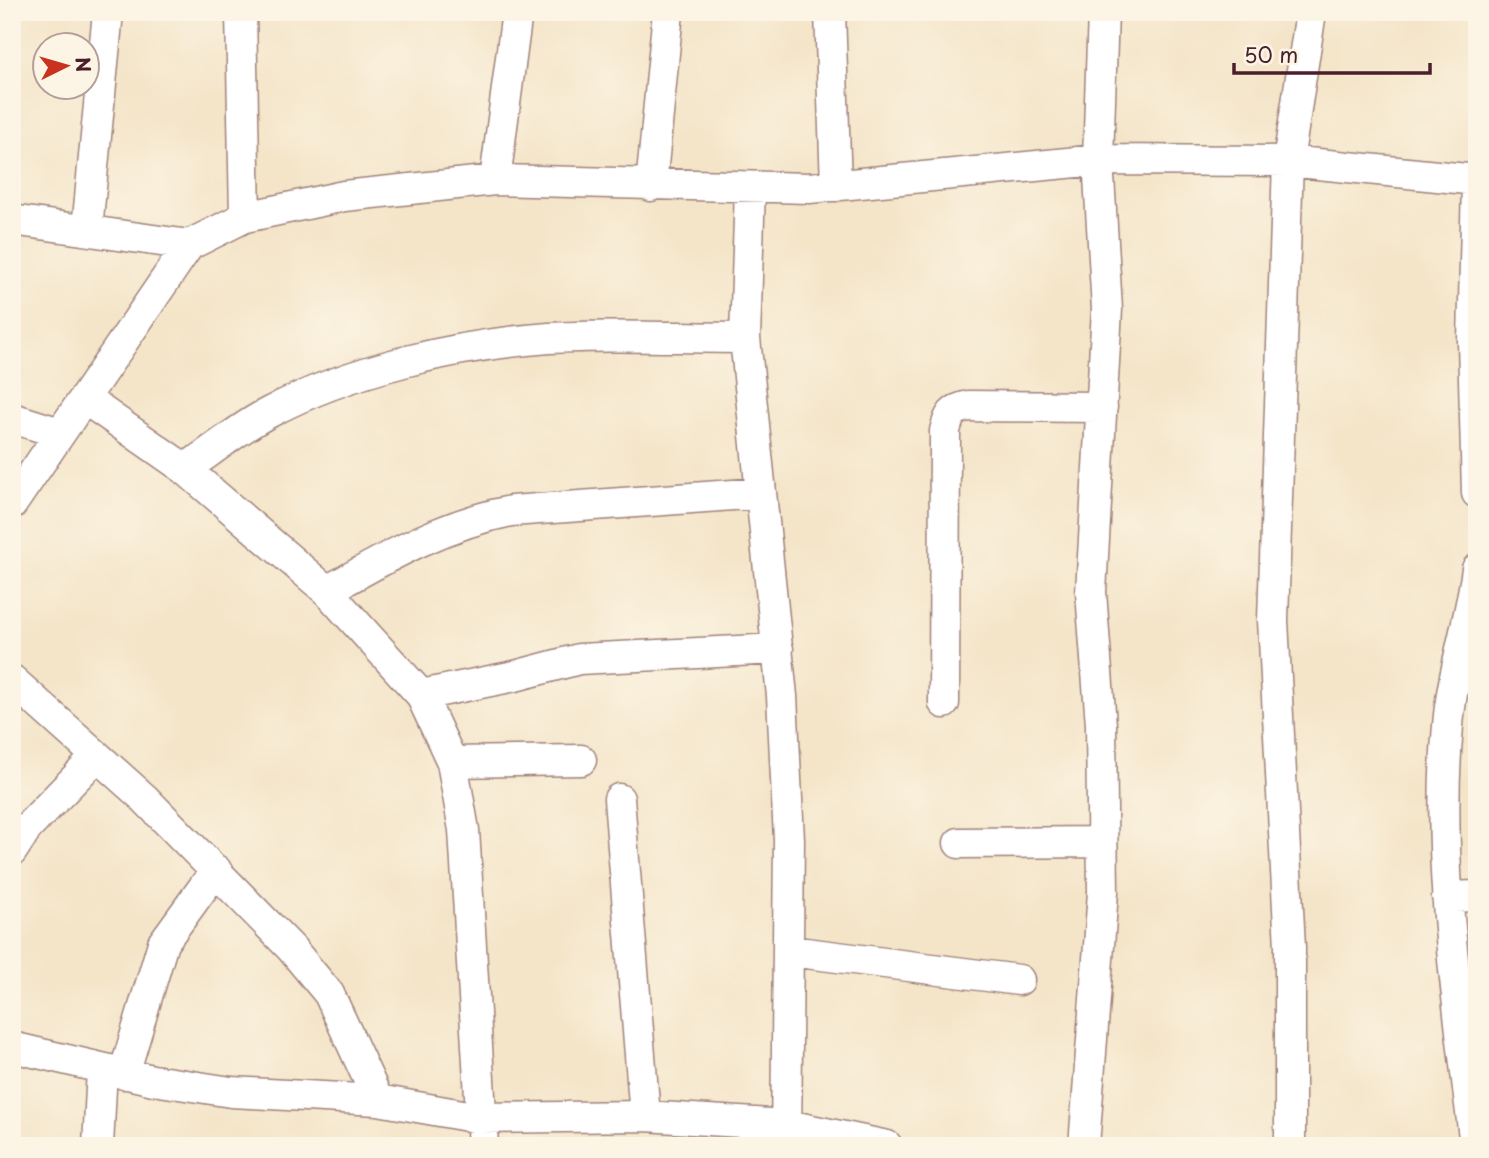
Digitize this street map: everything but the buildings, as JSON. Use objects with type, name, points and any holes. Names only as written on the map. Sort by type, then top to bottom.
[{"type":"street","points":[[87,229],[108,13],[96,12]]},
{"type":"street","points":[[241,12],[244,217]]},
{"type":"street","points":[[495,180],[517,12]]},
{"type":"street","points":[[651,186],[668,12]]},
{"type":"street","points":[[830,12],[836,186]]},
{"type":"street","points":[[1084,1146],[1099,967],[1102,842],[1101,725],[1091,592],[1107,309],[1098,160],[1102,12]]},
{"type":"street","points":[[1290,1146],[1290,947],[1273,620],[1280,321],[1288,161],[1311,12]]},
{"type":"street","points":[[12,504],[189,245],[244,217],[344,196],[495,180],[750,188],[836,186],[1098,160],[1288,161],[1477,181],[1473,341],[1477,493]]},
{"type":"street","points":[[750,188],[745,338],[778,649],[789,840],[787,1135]]},
{"type":"street","points":[[12,220],[189,245]]},
{"type":"street","points":[[185,469],[267,414],[317,390],[381,369],[482,347],[548,338],[745,338]]},
{"type":"street","points":[[85,399],[185,469],[327,591],[421,695],[452,762],[464,830],[481,1132]]},
{"type":"street","points":[[944,703],[945,431],[949,416],[956,409],[969,406],[1102,407]]},
{"type":"street","points":[[12,418],[60,433]]},
{"type":"street","points":[[327,591],[398,550],[449,527],[480,517],[511,512],[761,493]]},
{"type":"street","points":[[1475,1146],[1467,992],[1447,897],[1477,569]]},
{"type":"street","points":[[421,695],[515,676],[579,659],[778,649]]},
{"type":"street","points":[[12,680],[97,756],[216,870],[291,948],[329,994],[378,1100]]},
{"type":"street","points":[[17,831],[97,756]]},
{"type":"street","points":[[452,762],[581,760]]},
{"type":"street","points":[[620,799],[645,1116]]},
{"type":"street","points":[[959,843],[1102,842]]},
{"type":"street","points":[[98,1146],[113,1072],[163,943],[216,870]]},
{"type":"street","points":[[1447,897],[1477,896]]},
{"type":"street","points":[[790,951],[1019,980]]},
{"type":"street","points":[[12,1048],[113,1072],[231,1092],[378,1100],[481,1132],[645,1116],[887,1146]]}]
